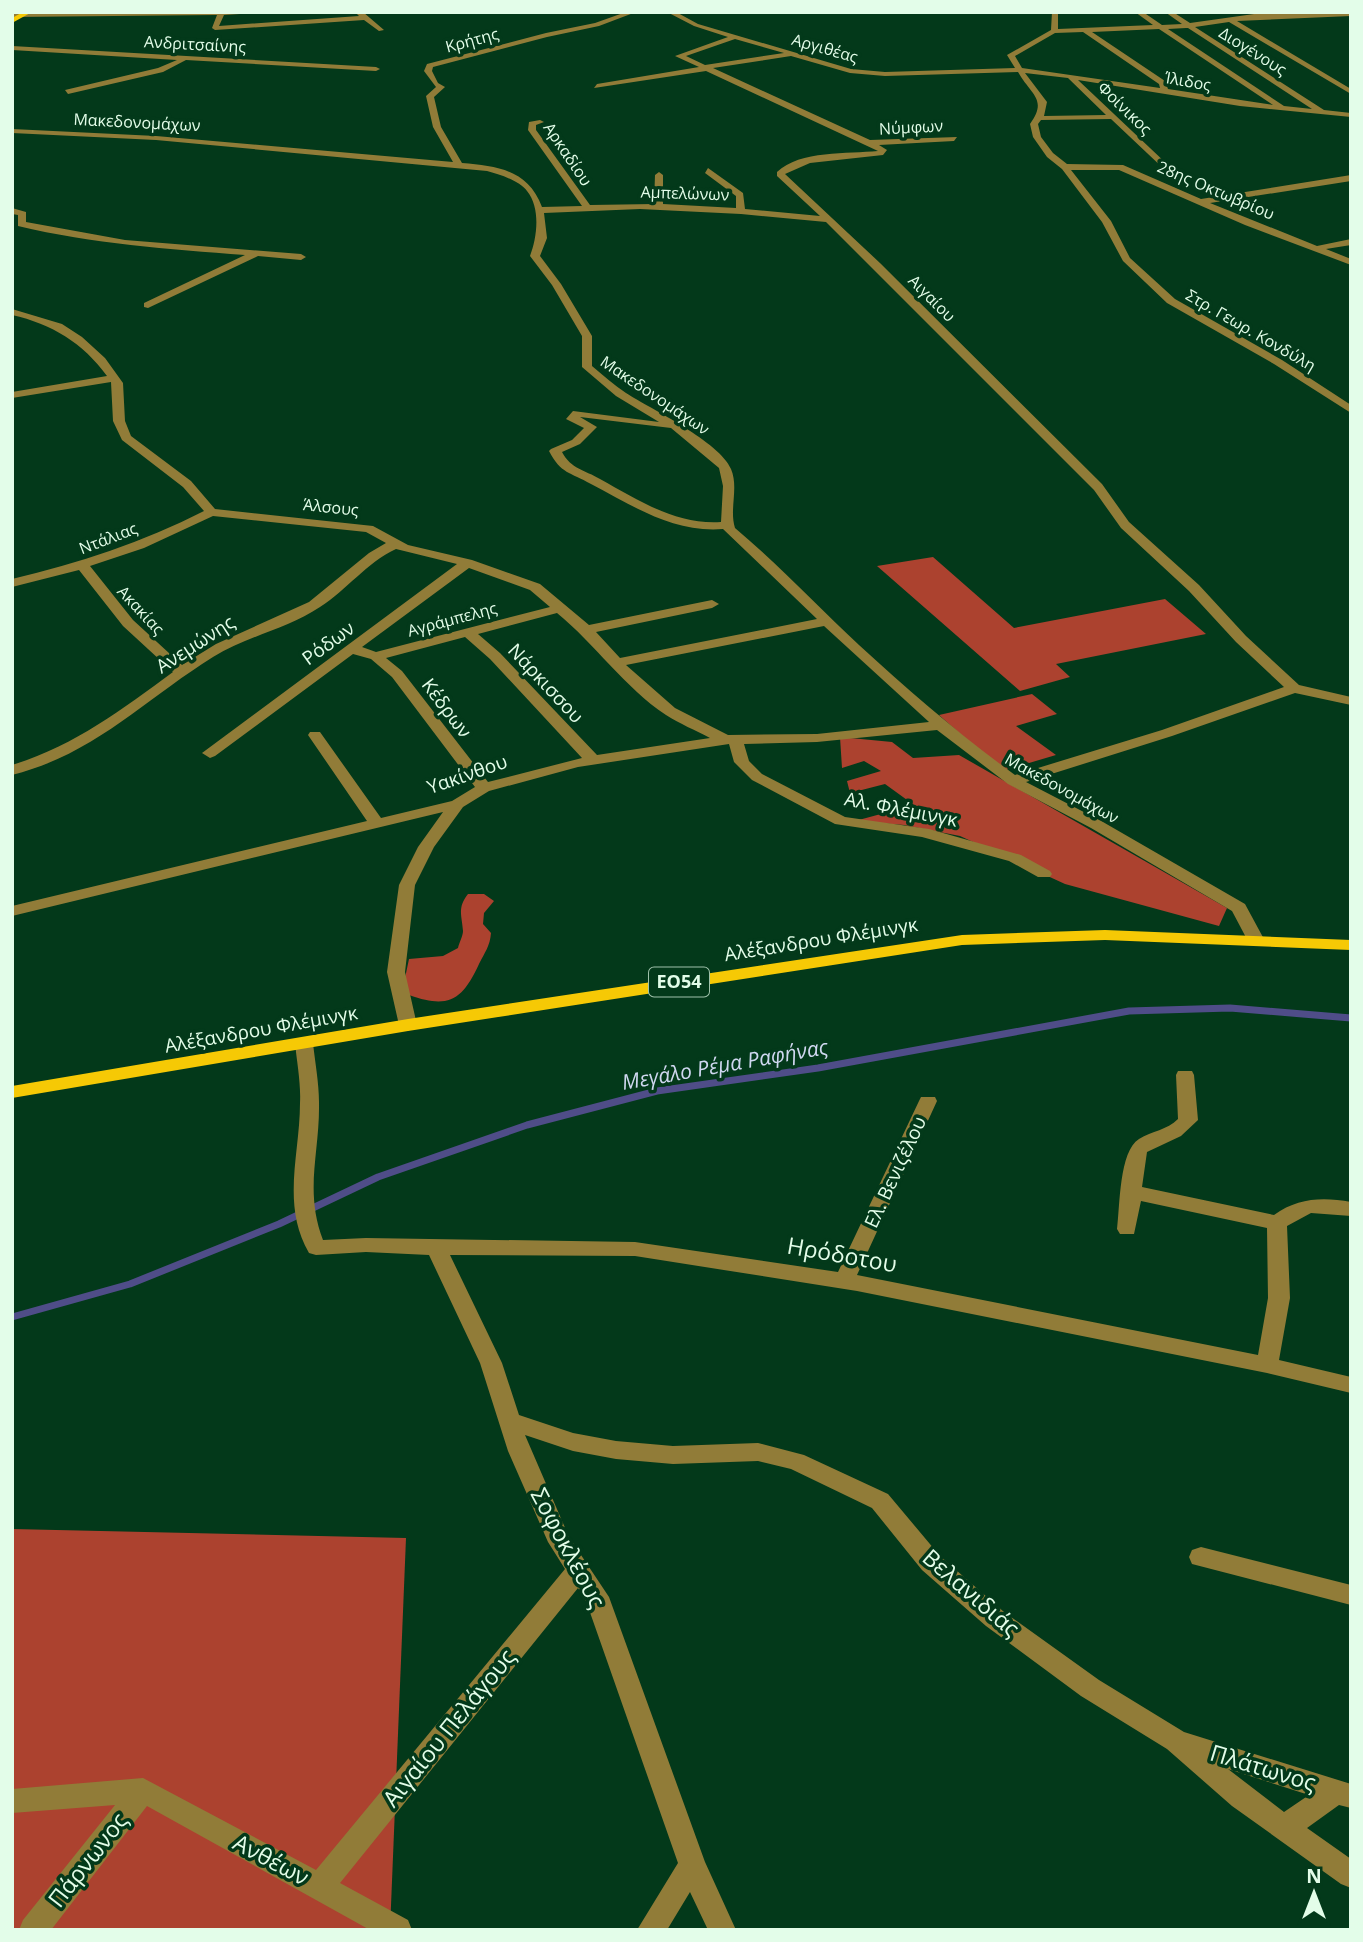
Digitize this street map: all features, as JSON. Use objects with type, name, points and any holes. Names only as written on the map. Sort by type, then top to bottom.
[{"type":"main road","points":[[12,21],[19,13]]},
{"type":"main road","name":"Αλέξανδρου Φλέμινγκ","points":[[12,1092],[408,1025],[962,940],[1082,934],[1351,945]]},
{"type":"street","points":[[19,13],[53,16],[221,15],[268,12]]},
{"type":"street","points":[[286,12],[293,25]]},
{"type":"street","points":[[358,12],[382,30]]},
{"type":"street","name":"Κρήτης","points":[[458,164],[437,127],[430,96],[441,87],[435,84],[428,71],[430,66],[546,35],[597,25],[633,12]]},
{"type":"street","name":"Αργιθέας","points":[[670,12],[696,25],[865,73],[1021,70]]},
{"type":"street","points":[[1054,31],[1055,12]]},
{"type":"street","points":[[1138,12],[1284,109]]},
{"type":"street","name":"Διογένους","points":[[1168,12],[1325,113]]},
{"type":"street","points":[[1021,70],[1011,55],[1013,52],[1054,31],[1160,28],[1229,19],[1351,14]]},
{"type":"street","points":[[221,15],[215,28],[293,25],[365,18]]},
{"type":"street","points":[[1229,19],[1351,92]]},
{"type":"street","points":[[1086,31],[1162,83],[1165,91]]},
{"type":"street","points":[[737,36],[679,56],[869,142]]},
{"type":"street","name":"Ανδριτσαίνης","points":[[12,48],[376,69]]},
{"type":"street","points":[[597,86],[793,54]]},
{"type":"street","points":[[68,92],[160,70],[187,58]]},
{"type":"street","name":"Ίλιδος","points":[[1021,70],[1284,109],[1351,115]]},
{"type":"street","name":"Στρ. Γεωρ. Κονδύλη","points":[[1021,70],[1044,102],[1043,111],[1034,124],[1037,137],[1050,155],[1065,167],[1107,222],[1126,259],[1171,301],[1278,362],[1351,410]]},
{"type":"street","name":"Φοίνικος","points":[[1070,76],[1163,165]]},
{"type":"street","points":[[1038,118],[1114,117]]},
{"type":"street","name":"Αρκαδίου","points":[[540,122],[532,124],[532,130],[587,207]]},
{"type":"street","name":"Μακεδονομάχων","points":[[12,131],[156,138],[458,164],[488,168],[518,180],[531,189],[539,210],[542,238],[535,256],[556,284],[587,336],[587,367],[620,394],[678,428],[717,458],[725,468],[729,486],[727,525],[730,530],[829,621],[854,648],[978,758],[1239,908],[1256,940]]},
{"type":"street","name":"Νύμφων","points":[[869,142],[954,139]]},
{"type":"street","name":"Αιγαίου","points":[[869,142],[884,152],[823,159],[781,170],[780,174],[1098,487],[1125,525],[1194,588],[1241,639],[1294,688]]},
{"type":"street","name":"28ης Οκτωβρίου","points":[[1065,167],[1120,167],[1248,223],[1351,262]]},
{"type":"street","points":[[708,171],[740,195],[741,211]]},
{"type":"street","points":[[659,175],[659,207]]},
{"type":"street","points":[[1201,202],[1351,178]]},
{"type":"street","name":"Αμπελώνων","points":[[539,210],[659,207],[741,211],[829,220]]},
{"type":"street","points":[[12,211],[23,214],[17,227],[300,257]]},
{"type":"street","points":[[1319,248],[1351,243]]},
{"type":"street","points":[[148,305],[257,253]]},
{"type":"street","points":[[12,312],[47,321],[78,340],[111,371],[118,383],[118,421],[126,439],[187,484],[211,512]]},
{"type":"street","points":[[12,395],[113,378]]},
{"type":"street","points":[[678,428],[577,413],[572,419],[591,427],[577,441],[555,452],[568,469],[675,521],[703,527],[727,525]]},
{"type":"street","name":"Άλσους","points":[[211,512],[369,529],[395,544],[535,587],[586,630],[617,663],[670,711],[730,740]]},
{"type":"street","name":"Ντάλιας","points":[[12,583],[83,566],[129,550],[211,512]]},
{"type":"street","name":"Ανεμώνης","points":[[12,770],[69,752],[125,717],[182,672],[230,641],[316,604],[374,555],[395,544]]},
{"type":"street","name":"Ρόδων","points":[[210,753],[467,564]]},
{"type":"street","name":"Ακακίας","points":[[83,566],[110,606],[140,638],[182,672]]},
{"type":"street","points":[[586,630],[712,604]]},
{"type":"street","name":"Αγράμπελης","points":[[376,656],[560,608]]},
{"type":"street","points":[[617,663],[829,621]]},
{"type":"street","name":"Νάρκισσου","points":[[468,632],[495,656],[594,761]]},
{"type":"street","points":[[353,649],[376,656]]},
{"type":"street","name":"Κέδρων","points":[[376,656],[397,674],[484,788]]},
{"type":"street","points":[[1013,780],[1167,733],[1294,688],[1351,701]]},
{"type":"street","name":"Υακίνθου","points":[[12,911],[457,804],[484,788],[547,770],[730,740],[817,738],[942,725]]},
{"type":"street","points":[[315,735],[376,822]]},
{"type":"street","name":"Αλ. Φλέμινγκ","points":[[730,740],[742,762],[757,777],[841,821],[923,832],[1015,858],[1044,874]]},
{"type":"street","points":[[408,1025],[396,972],[407,885],[426,847],[457,804]]},
{"type":"street","name":"Ηρόδοτου","points":[[304,1043],[310,1102],[303,1209],[316,1248],[366,1245],[635,1249],[844,1280],[1267,1365],[1351,1385]]},
{"type":"street","points":[[1127,1229],[1135,1159],[1139,1149],[1144,1143],[1176,1132],[1188,1120],[1185,1075]]},
{"type":"street","name":"Ελ. Βενιζέλου","points":[[844,1280],[928,1101]]},
{"type":"street","points":[[1132,1192],[1277,1223],[1295,1209],[1319,1205],[1351,1209]]},
{"type":"street","points":[[1267,1365],[1279,1298],[1277,1223]]},
{"type":"street","name":"Σοφοκλέους","points":[[436,1248],[471,1316],[491,1363],[519,1451],[560,1542],[597,1597],[692,1865],[722,1930]]},
{"type":"street","name":"Βελανιδιάς","points":[[509,1421],[573,1442],[617,1450],[673,1455],[758,1452],[796,1461],[880,1501],[931,1563],[995,1619],[1090,1688],[1176,1741],[1241,1797],[1351,1875]]},
{"type":"street","points":[[1201,1557],[1351,1595]]},
{"type":"street","name":"Αιγαίου Πελάγους","points":[[320,1886],[578,1570]]},
{"type":"street","name":"Πλάτωνος","points":[[1176,1741],[1344,1794]]},
{"type":"street","points":[[12,1801],[143,1790]]},
{"type":"street","name":"Ανθέων","points":[[143,1790],[398,1930]]},
{"type":"street","name":"Πάρνωνος","points":[[33,1930],[143,1790]]},
{"type":"street","points":[[1284,1828],[1344,1794]]},
{"type":"street","points":[[651,1930],[692,1865]]},
{"type":"shaded area","points":[[933,557],[1014,628],[1165,599],[1206,634],[1056,664],[1070,677],[1020,691],[877,566]]},
{"type":"shaded area","points":[[1032,694],[1057,714],[1016,726],[1056,755],[1002,771],[939,715]]},
{"type":"shaded area","points":[[840,737],[892,742],[913,758],[959,755],[1227,908],[1219,926],[1065,884],[960,836],[904,825],[855,821],[914,805],[885,784],[850,793],[847,781],[881,771],[864,761],[842,768]]},
{"type":"shaded area","points":[[468,894],[484,894],[494,901],[484,913],[483,924],[491,933],[490,942],[473,977],[460,994],[452,999],[434,1001],[409,995],[405,978],[409,959],[443,956],[458,948],[463,931],[461,908]]},
{"type":"shaded area","points":[[12,1529],[406,1538],[390,1930],[12,1930]]},
{"type":"waterway","name":"Μεγάλο Ρέμα Ραφήνας","points":[[12,1317],[130,1284],[279,1224],[378,1177],[527,1125],[657,1091],[818,1068],[1129,1011],[1230,1008],[1351,1018]]}]
